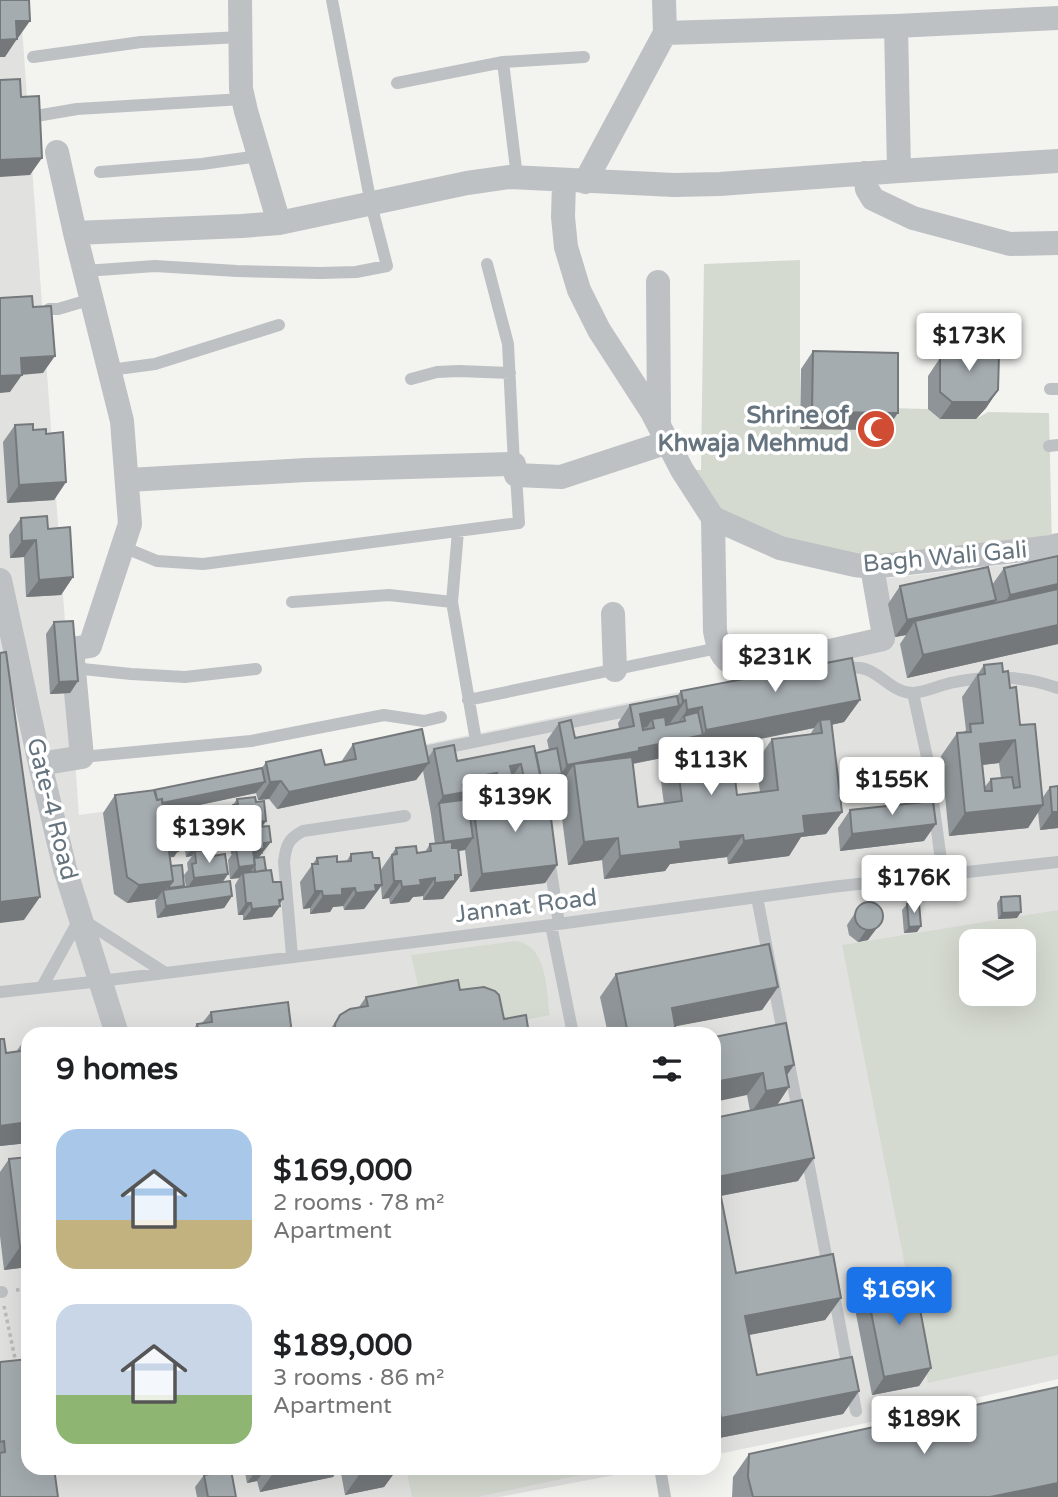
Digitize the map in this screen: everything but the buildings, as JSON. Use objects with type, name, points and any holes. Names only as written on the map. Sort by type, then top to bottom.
[{"type":"street","points":[[240,0],[241,89],[278,223]]},
{"type":"street","points":[[664,0],[665,33],[574,181],[563,218],[566,247],[579,290],[599,330],[713,518],[715,631],[718,648],[730,664],[745,670],[883,639],[872,567]]},
{"type":"street","points":[[665,33],[1058,18]]},
{"type":"street","points":[[896,26],[899,171]]},
{"type":"street","points":[[40,764],[82,757],[72,649],[90,646],[130,524],[122,421],[57,152]]},
{"type":"street","points":[[75,233],[278,223],[467,183],[517,177],[674,185],[720,184],[1058,161]]},
{"type":"street","points":[[865,173],[867,189],[873,199],[913,218],[1010,244],[1058,243]]},
{"type":"street","points":[[658,282],[663,432]]},
{"type":"street","points":[[128,480],[306,470],[515,470],[561,477],[663,432]]},
{"type":"street","name":"Bagh Wali Gali","points":[[713,518],[780,548],[872,567],[1058,545]]},
{"type":"street","name":"Gate-4 Road","points":[[1,596],[65,869],[115,1027]]},
{"type":"street","points":[[613,614],[615,670]]},
{"type":"lane","points":[[85,271],[155,266],[320,274],[356,272],[387,266],[370,204],[332,0]]},
{"type":"lane","points":[[33,57],[141,42],[241,37]]},
{"type":"lane","points":[[397,83],[503,62],[584,57]]},
{"type":"lane","points":[[503,62],[517,177]]},
{"type":"lane","points":[[36,116],[77,109],[243,99]]},
{"type":"lane","points":[[100,172],[202,164],[259,156]]},
{"type":"lane","points":[[123,547],[157,561],[203,564],[519,523],[508,344],[487,264]]},
{"type":"lane","points":[[49,309],[92,299]]},
{"type":"lane","points":[[110,370],[155,364],[278,325]]},
{"type":"lane","points":[[411,379],[437,372],[510,373]]},
{"type":"lane","points":[[458,531],[452,602],[476,741]]},
{"type":"lane","points":[[292,602],[388,595],[452,602]]},
{"type":"lane","points":[[468,700],[718,648]]},
{"type":"lane","points":[[73,668],[185,677],[256,669]]},
{"type":"lane","points":[[822,671],[863,668],[899,690],[913,693],[958,681],[996,676],[1058,688]]},
{"type":"lane","points":[[913,693],[927,757],[943,875]]},
{"type":"lane","points":[[414,754],[651,706]]},
{"type":"lane","points":[[82,757],[251,741],[384,715],[424,721],[440,717]]},
{"type":"lane","points":[[292,956],[284,862],[286,846],[293,836],[303,831],[404,816]]},
{"type":"lane","points":[[547,844],[555,924],[572,1027]]},
{"type":"lane","name":"Jannat Road","points":[[0,992],[1058,862]]},
{"type":"lane","points":[[757,897],[801,1127]]},
{"type":"lane","points":[[42,987],[80,918],[164,972]]},
{"type":"lane","points":[[804,1140],[856,1411]]},
{"type":"lane","points":[[661,1475],[665,1497]]},
{"type":"path","points":[[1,1292],[18,1373]]},
{"type":"shaded area","points":[[0,0],[20,0],[79,815],[143,806],[142,802],[894,646],[881,579],[1058,559],[1058,1379],[721,1454],[721,1027],[21,1027],[21,1475],[615,1475],[499,1497],[0,1497]]},
{"type":"shaded area","name":"Shrine of Khwaja Mehmud","points":[[800,260],[800,429],[885,430],[886,408],[928,409],[976,419],[988,412],[1049,413],[1052,547],[879,567],[713,518],[682,470],[701,470],[704,264]]},
{"type":"shaded area","points":[[1058,910],[1058,1355],[928,1383],[842,945]]},
{"type":"shaded area","points":[[515,941],[526,944],[540,959],[550,1015],[482,1027],[423,1007],[411,955]]},
{"type":"shaded area","points":[[407,1475],[580,1475],[478,1497],[412,1497]]},
{"type":"place","name":"Shrine of Khwaja Mehmud","points":[[876,429]]}]
